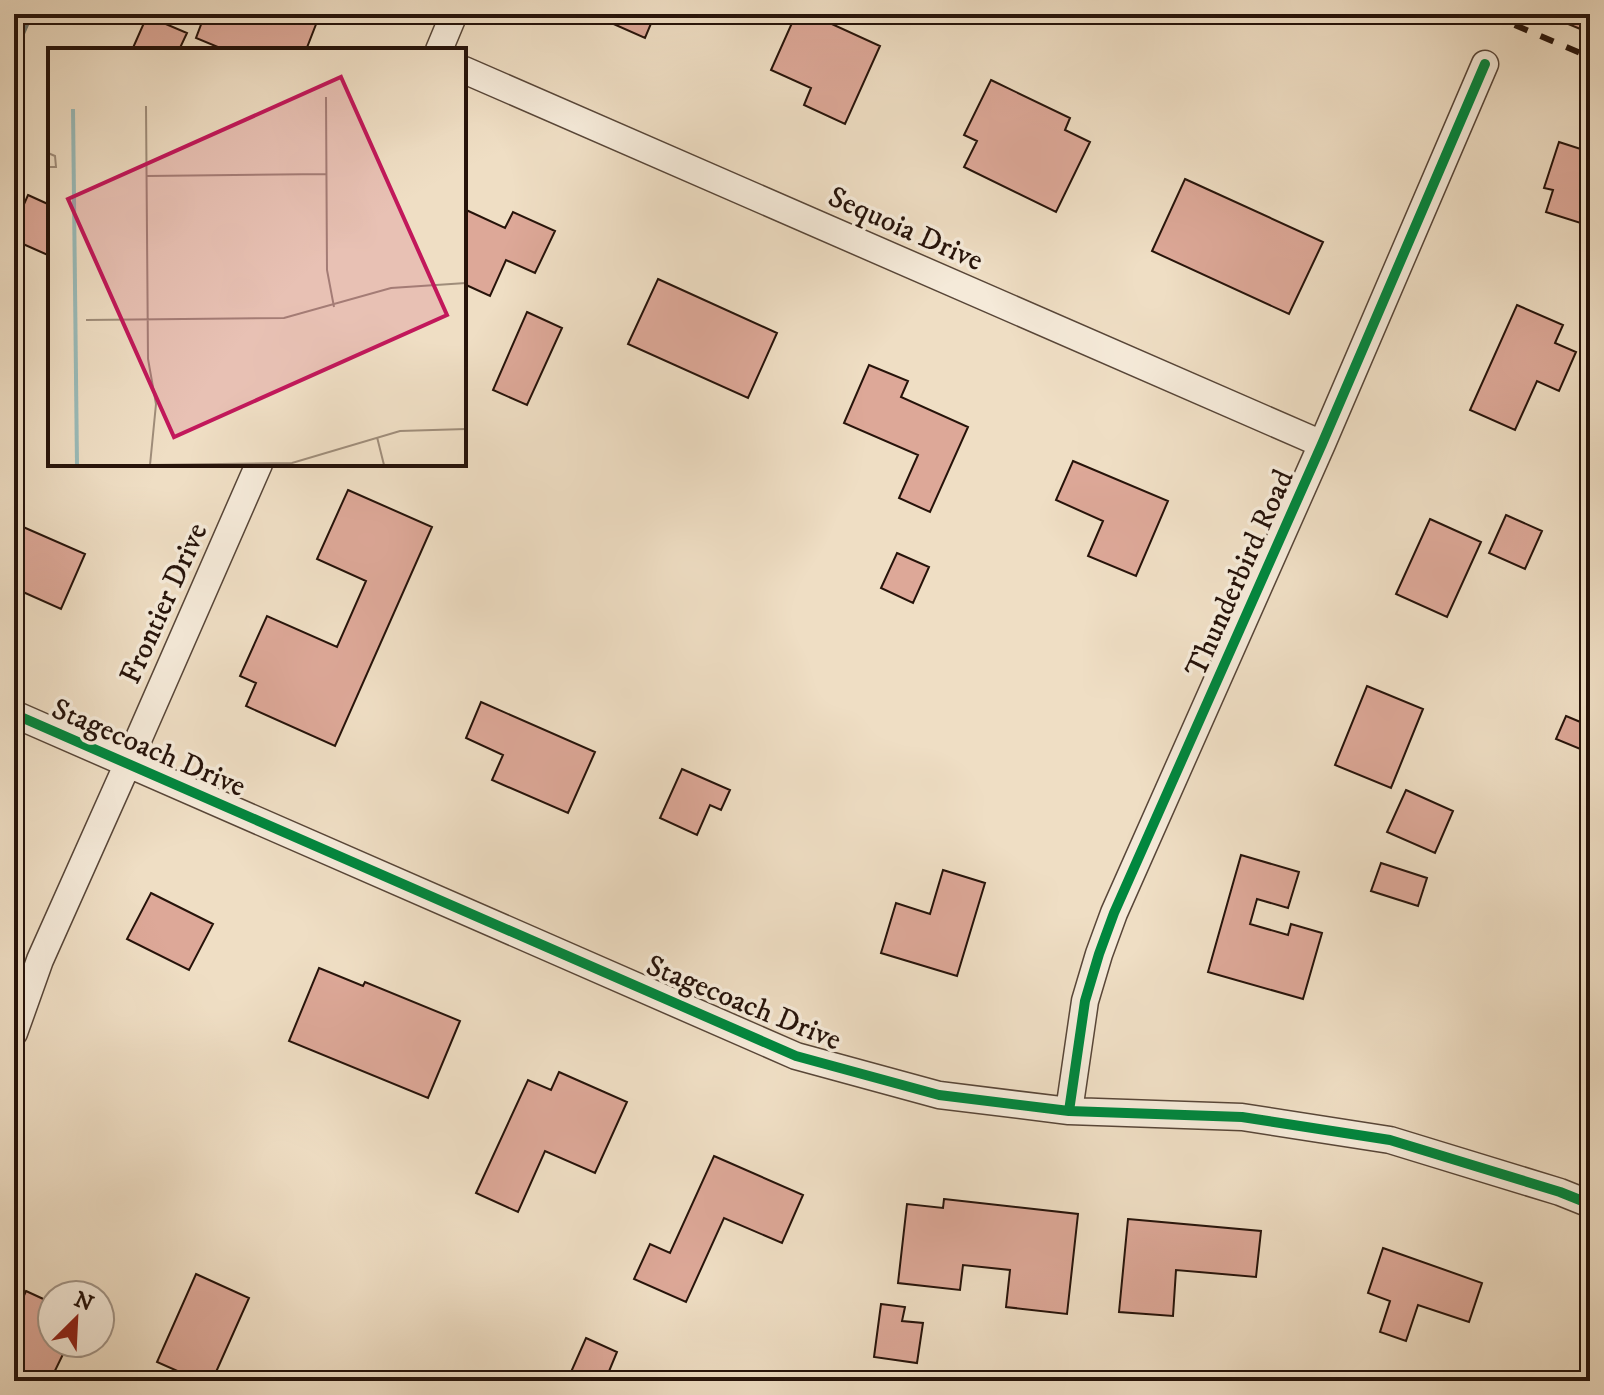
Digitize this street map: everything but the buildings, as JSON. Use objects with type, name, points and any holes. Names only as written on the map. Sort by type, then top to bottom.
[{"type":"street","points":[[440,48],[454,14]]},
{"type":"street","name":"Thunderbird Road","points":[[1069,1111],[1085,1001],[1114,913],[1322,444],[1485,64]]},
{"type":"street","name":"Sequoia Drive","points":[[466,71],[1322,444]]},
{"type":"street","name":"Frontier Drive","points":[[14,1033],[40,960],[258,466]]},
{"type":"street","name":"Stagecoach Drive","points":[[14,714],[796,1056],[939,1095],[1069,1111],[1242,1117],[1390,1140],[1590,1204]]},
{"type":"waterway","points":[[14,48],[29,14]]},
{"type":"railway","points":[[1489,14],[1590,57]]},
{"type":"cycle path","points":[[1069,1111],[1085,1001],[1114,913],[1322,444],[1485,64]]},
{"type":"cycle path","points":[[14,714],[796,1056],[939,1095],[1069,1111],[1242,1117],[1390,1140],[1590,1204]]}]
